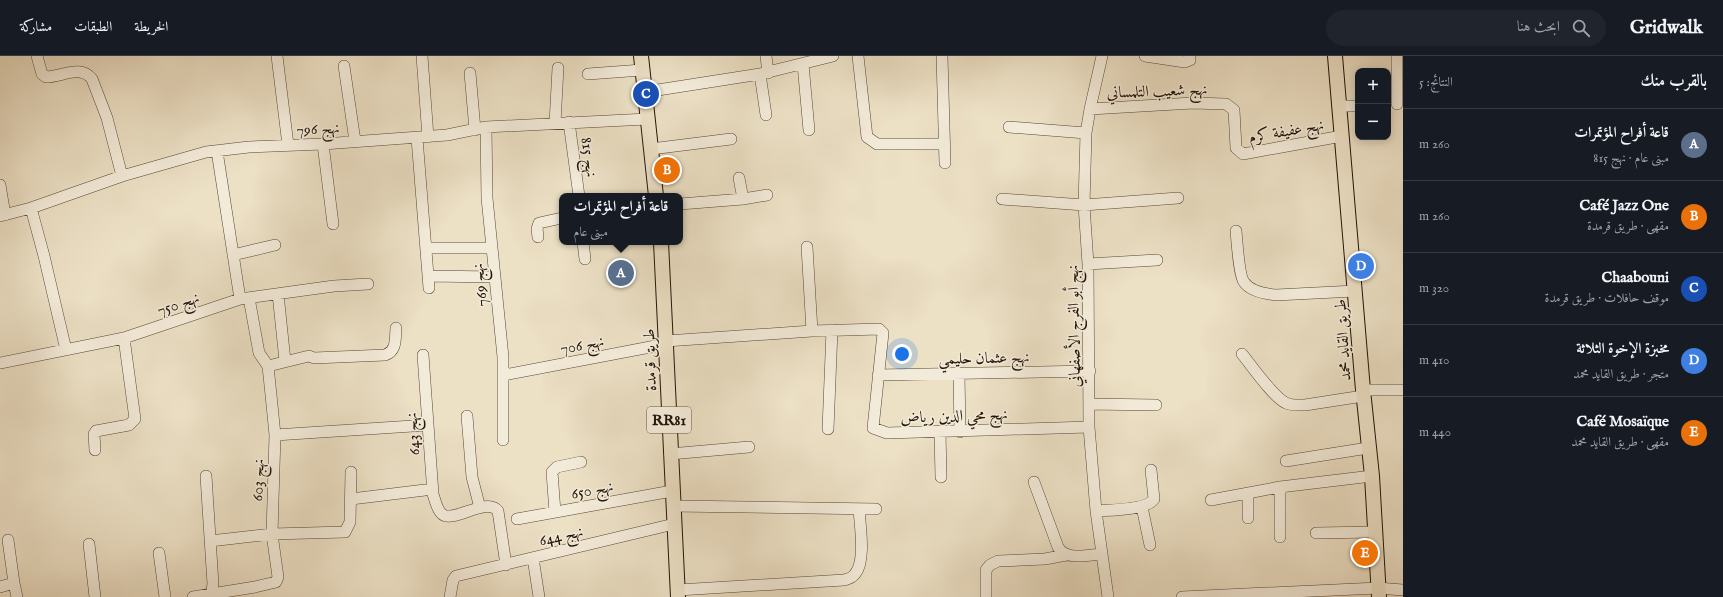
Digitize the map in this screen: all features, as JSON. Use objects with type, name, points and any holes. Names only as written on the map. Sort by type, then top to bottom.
[{"type":"main road","name":"طريق القايد محمد","points":[[1335,56],[1363,393],[1372,476],[1378,593]]},
{"type":"main road","points":[[642,63],[656,193]]},
{"type":"main road","name":"طريق قرمدة","points":[[661,245],[670,454],[678,594]]},
{"type":"street","points":[[37,56],[42,74],[46,77],[79,71],[88,74],[92,79],[107,118],[122,176]]},
{"type":"street","points":[[277,56],[288,145]]},
{"type":"street","points":[[422,56],[422,137],[429,288]]},
{"type":"street","points":[[766,56],[764,73],[766,115]]},
{"type":"street","points":[[645,92],[764,73],[832,56]]},
{"type":"street","points":[[858,56],[867,137],[877,144],[944,144]]},
{"type":"street","points":[[942,56],[945,163]]},
{"type":"street","name":"نهج أبو الفرج الأصفهاني","points":[[1102,56],[1086,133],[1084,204],[1088,264],[1090,371],[1089,427],[1096,511],[1108,597]]},
{"type":"street","points":[[1145,56],[1188,59]]},
{"type":"street","points":[[1396,105],[1397,56]]},
{"type":"street","points":[[588,74],[642,63]]},
{"type":"street","points":[[803,64],[809,130]]},
{"type":"street","points":[[344,66],[355,141]]},
{"type":"street","points":[[555,123],[558,68]]},
{"type":"street","name":"نهج 769","points":[[470,73],[480,129],[504,375],[503,440]]},
{"type":"street","name":"نهج شعيب التلمساني","points":[[1090,109],[1193,103],[1226,104]]},
{"type":"street","name":"نهج عفيفة كرم","points":[[1226,104],[1234,110],[1236,148],[1243,154],[1342,136]]},
{"type":"street","points":[[1340,106],[1355,106]]},
{"type":"street","name":"نهج 796","points":[[2,215],[31,208],[122,176],[206,152],[249,147],[323,144],[422,137],[480,129],[555,123],[648,119]]},
{"type":"street","name":"نهج 815","points":[[569,122],[579,193]]},
{"type":"street","points":[[1009,127],[1086,133]]},
{"type":"street","points":[[650,149],[731,139]]},
{"type":"street","points":[[323,144],[333,224]]},
{"type":"street","name":"نهج 603","points":[[193,597],[255,588],[276,582],[278,577],[272,534],[275,435],[268,366],[260,352],[244,299],[233,255],[217,151]]},
{"type":"street","points":[[739,178],[743,199]]},
{"type":"street","points":[[0,185],[2,215]]},
{"type":"street","points":[[683,204],[743,199],[767,195]]},
{"type":"street","points":[[1002,199],[1084,204],[1178,198]]},
{"type":"street","points":[[31,208],[66,350]]},
{"type":"street","points":[[538,237],[537,229],[539,223],[559,219]]},
{"type":"street","points":[[1236,231],[1242,279],[1248,286],[1255,290],[1266,294],[1276,295],[1355,291]]},
{"type":"street","points":[[233,255],[275,245]]},
{"type":"street","points":[[583,245],[585,259]]},
{"type":"street","points":[[807,247],[812,330]]},
{"type":"street","points":[[426,248],[491,248]]},
{"type":"street","points":[[1088,264],[1157,260]]},
{"type":"street","points":[[428,276],[494,277]]},
{"type":"street","name":"نهج 750","points":[[0,364],[124,338],[244,299],[334,286],[368,284]]},
{"type":"street","points":[[278,294],[285,361]]},
{"type":"street","points":[[268,366],[309,356],[314,358],[385,355],[394,349],[396,328]]},
{"type":"street","name":"نهج 706","points":[[504,375],[666,343],[812,330],[882,330],[883,333],[878,375]]},
{"type":"street","points":[[828,430],[832,330]]},
{"type":"street","points":[[95,450],[94,434],[96,431],[130,425],[135,419],[124,338]]},
{"type":"street","points":[[1242,354],[1276,395],[1286,403],[1305,405],[1363,393],[1403,390]]},
{"type":"street","name":"نهج 643","points":[[423,355],[433,494],[438,510],[442,514],[448,516],[480,508]]},
{"type":"street","name":"نهج عثمان حليمي","points":[[878,375],[1090,371]]},
{"type":"street","points":[[958,374],[960,432]]},
{"type":"street","name":"نهج محي الدين رياض","points":[[878,375],[872,428],[887,433],[1089,427]]},
{"type":"street","points":[[1090,404],[1156,405]]},
{"type":"street","points":[[467,416],[472,477],[480,508],[491,506],[495,507],[498,511],[506,565]]},
{"type":"street","points":[[275,435],[428,426]]},
{"type":"street","points":[[940,432],[941,477]]},
{"type":"street","points":[[670,454],[749,447]]},
{"type":"street","points":[[1286,461],[1368,448]]},
{"type":"street","points":[[555,512],[552,472],[557,467],[581,462]]},
{"type":"street","points":[[1096,511],[1142,507],[1152,502],[1154,499],[1151,470]]},
{"type":"street","points":[[210,541],[272,534],[345,532],[350,522],[351,472]]},
{"type":"street","points":[[206,476],[213,584],[211,595]]},
{"type":"street","points":[[1211,500],[1280,486],[1372,476]]},
{"type":"street","points":[[1034,482],[1058,547],[1062,553],[1066,555]]},
{"type":"street","points":[[1280,486],[1280,537]]},
{"type":"street","points":[[350,499],[425,490]]},
{"type":"street","name":"نهج 650","points":[[517,519],[672,491]]},
{"type":"street","points":[[1248,493],[1248,518]]},
{"type":"street","points":[[673,506],[876,509]]},
{"type":"street","points":[[1142,507],[1150,545]]},
{"type":"street","points":[[678,594],[844,580],[852,578],[856,573],[861,559],[859,509]]},
{"type":"street","name":"نهج 644","points":[[450,597],[452,580],[456,576],[674,524]]},
{"type":"street","points":[[1316,533],[1375,532]]},
{"type":"street","points":[[8,540],[17,597]]},
{"type":"street","points":[[89,544],[95,597]]},
{"type":"street","points":[[159,553],[165,597]]},
{"type":"street","points":[[986,597],[986,570],[994,563],[1045,559],[1066,555],[1102,554]]},
{"type":"street","points":[[533,558],[539,597]]},
{"type":"street","points":[[0,587],[14,584]]},
{"type":"street","points":[[1182,597],[1378,593],[1403,590]]},
{"type":"place","name":"Chaabouni","points":[[646,94]]},
{"type":"place","name":"Café Jazz One","points":[[667,170]]},
{"type":"place","name":"مخبزة الإخوة الثلاثة","points":[[1361,266]]},
{"type":"place","name":"قاعة أفراح المؤتمرات","points":[[621,273]]},
{"type":"place","name":"Café Mosaïque","points":[[1365,553]]}]
